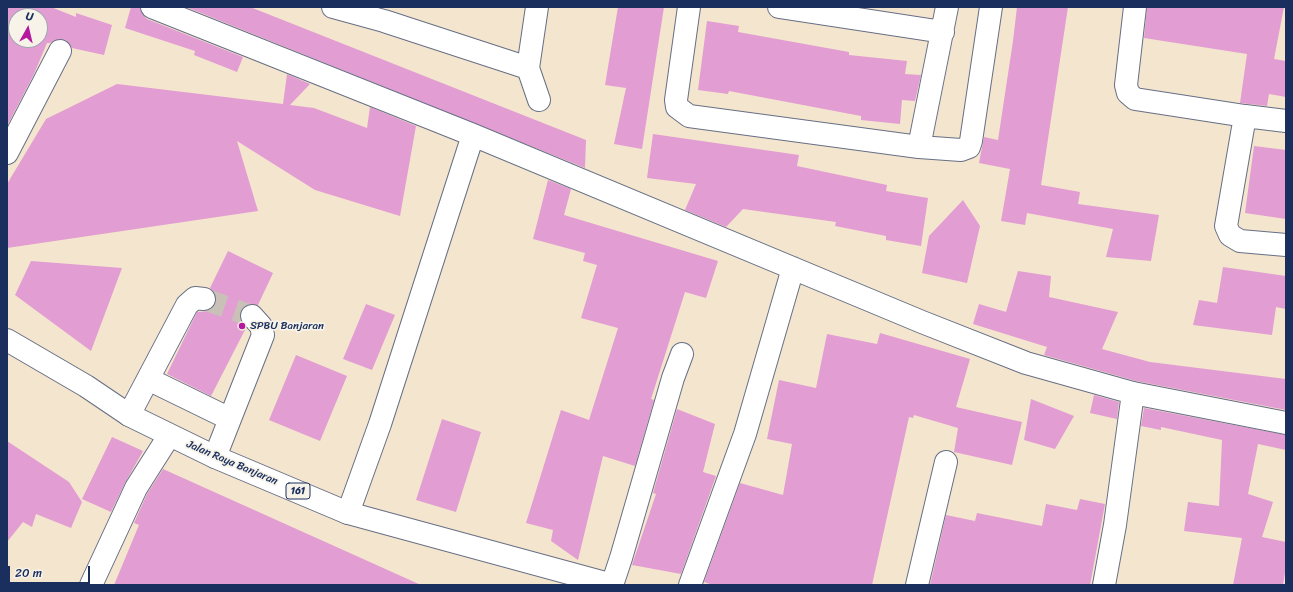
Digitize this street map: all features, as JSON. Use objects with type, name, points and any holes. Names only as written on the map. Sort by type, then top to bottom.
[{"type":"street","points":[[152,7],[473,135],[1026,363],[1133,393],[1286,423]]},
{"type":"street","points":[[333,7],[385,14],[528,68]]},
{"type":"street","points":[[537,7],[528,68],[539,100]]},
{"type":"street","points":[[689,7],[676,100],[677,106],[689,116],[919,147],[961,150],[969,147],[991,7]]},
{"type":"street","points":[[779,7],[942,32]]},
{"type":"street","points":[[919,147],[947,7]]},
{"type":"street","points":[[1134,7],[1126,85],[1130,96],[1135,100],[1286,121]]},
{"type":"street","points":[[7,153],[60,51]]},
{"type":"street","points":[[1245,116],[1226,226],[1230,235],[1240,241],[1286,245]]},
{"type":"street","points":[[348,513],[380,424],[473,135]]},
{"type":"street","points":[[690,585],[745,434],[793,268]]},
{"type":"street","points":[[129,415],[187,305],[195,298],[204,299]]},
{"type":"street","points":[[215,457],[263,334],[261,326],[252,316]]},
{"type":"street","name":"Jalan Raya Banjaran","points":[[7,340],[86,386],[129,415],[169,436],[348,513],[612,585]]},
{"type":"street","points":[[612,585],[673,378],[682,354]]},
{"type":"street","points":[[148,379],[230,419]]},
{"type":"street","points":[[1104,585],[1114,532],[1133,393]]},
{"type":"street","points":[[91,585],[136,488],[169,436]]},
{"type":"street","points":[[917,585],[946,462]]},
{"type":"building","points":[[7,7],[51,7],[76,17],[76,13],[112,25],[104,55],[72,48],[66,40],[60,39],[48,43],[48,8],[8,8],[8,48],[45,48],[34,74],[7,126]]},
{"type":"building","points":[[131,7],[140,7],[142,14],[147,19],[243,57],[237,72],[194,55],[195,51],[125,28]]},
{"type":"building","points":[[186,7],[250,7],[586,140],[585,168]]},
{"type":"building","points":[[618,7],[664,7],[642,149],[614,144],[626,88],[605,85]]},
{"type":"building","points":[[1017,7],[1068,7],[1041,185],[1080,192],[1078,204],[1159,215],[1151,261],[1106,257],[1113,229],[1027,213],[1025,225],[1001,221],[1010,169],[979,163],[984,137],[998,140]]},
{"type":"building","points":[[1147,7],[1284,7],[1274,59],[1286,61],[1286,97],[1269,94],[1267,106],[1240,103],[1247,54],[1144,38]]},
{"type":"building","points":[[707,21],[739,26],[738,32],[849,52],[849,55],[907,61],[905,74],[921,75],[915,101],[902,100],[900,124],[861,120],[861,116],[729,91],[728,94],[698,90]]},
{"type":"building","points":[[287,74],[310,84],[290,105],[314,108],[367,128],[370,107],[416,126],[400,216],[315,190],[237,141],[258,211],[7,248],[7,184],[46,119],[117,84],[283,104]]},
{"type":"building","points":[[653,134],[799,155],[797,166],[887,185],[886,191],[928,198],[921,246],[886,240],[886,236],[835,226],[836,222],[743,209],[726,227],[685,210],[696,184],[647,178]]},
{"type":"building","points":[[1254,146],[1286,150],[1286,219],[1245,213]]},
{"type":"building","points":[[548,180],[571,189],[564,215],[718,261],[706,298],[685,292],[651,399],[654,400],[635,466],[603,456],[578,560],[551,541],[553,530],[526,523],[561,410],[589,420],[618,328],[581,318],[597,265],[583,261],[585,253],[533,239]]},
{"type":"building","points":[[963,200],[980,226],[967,283],[922,273],[929,236]]},
{"type":"building","points":[[228,251],[273,273],[258,305],[249,304],[243,307],[240,312],[240,319],[246,328],[211,396],[167,374],[197,312],[209,311],[214,306],[216,294],[210,288]]},
{"type":"building","points":[[31,261],[122,268],[91,351],[15,295]]},
{"type":"building","points":[[1223,267],[1286,276],[1286,309],[1276,307],[1272,335],[1193,325],[1199,300],[1217,303]]},
{"type":"building","points":[[1018,271],[1051,276],[1049,297],[1118,312],[1102,349],[1150,362],[1286,379],[1286,410],[1136,381],[1044,355],[1047,347],[973,324],[979,304],[1006,312]]},
{"type":"building","points":[[366,304],[395,315],[372,370],[343,359]]},
{"type":"building","points":[[880,333],[970,359],[956,407],[1022,422],[1012,465],[954,452],[958,428],[914,415],[913,418],[909,417],[872,585],[713,585],[704,582],[740,483],[783,495],[792,444],[767,439],[779,380],[816,388],[827,334],[877,344]]},
{"type":"building","points":[[296,355],[347,376],[320,441],[269,420]]},
{"type":"building","points":[[1094,395],[1119,402],[1117,419],[1090,413]]},
{"type":"building","points":[[1031,399],[1074,416],[1055,449],[1024,440]]},
{"type":"building","points":[[1144,408],[1286,435],[1286,450],[1258,444],[1248,494],[1273,502],[1262,537],[1286,542],[1286,567],[1283,585],[1233,585],[1242,538],[1184,531],[1188,502],[1219,506],[1222,440],[1161,427],[1161,430],[1141,426]]},
{"type":"building","points":[[677,409],[715,424],[703,472],[716,476],[681,574],[632,565],[656,494],[653,493]]},
{"type":"building","points":[[442,419],[481,432],[456,512],[416,500]]},
{"type":"building","points":[[112,437],[143,451],[111,512],[82,499]]},
{"type":"building","points":[[7,441],[69,482],[82,502],[71,528],[36,514],[32,527],[23,522],[7,542]]},
{"type":"building","points":[[163,469],[421,585],[114,585],[139,525],[134,523],[147,494]]},
{"type":"building","points":[[1080,499],[1105,504],[1090,585],[930,585],[946,515],[975,521],[977,513],[1042,526],[1046,504],[1077,510]]},
{"type":"tunnel","points":[[204,299],[252,316]]},
{"type":"place","name":"SPBU Banjaran","points":[[242,326]]}]
